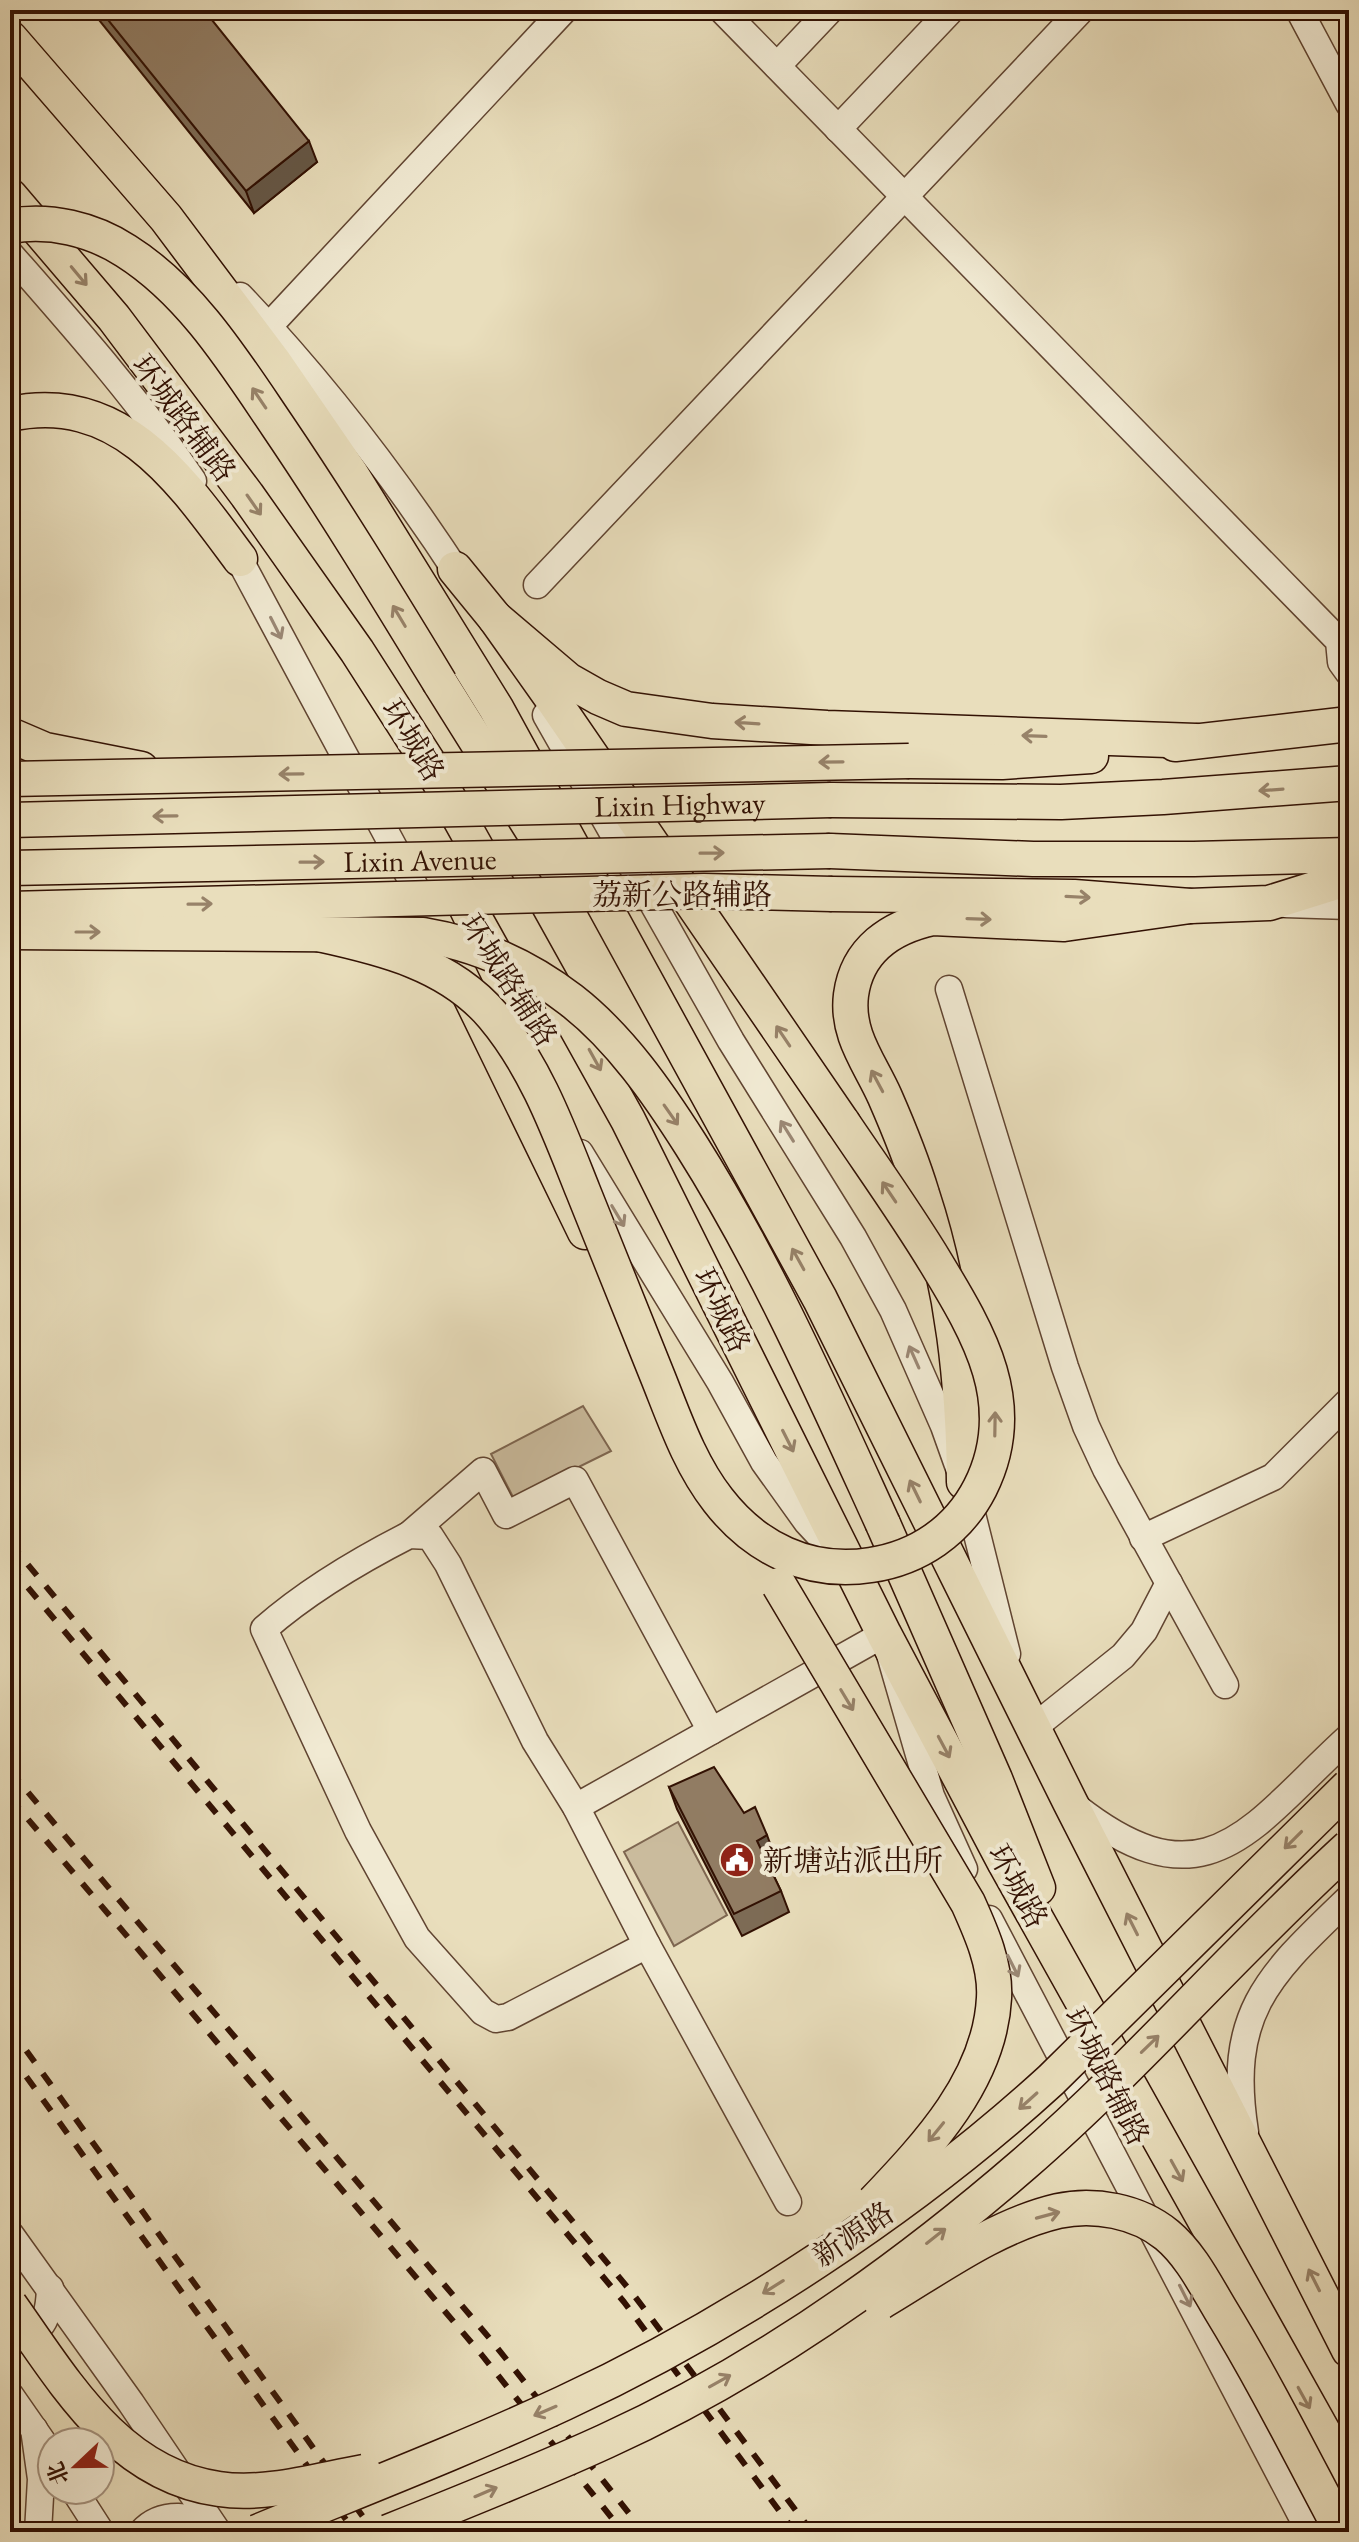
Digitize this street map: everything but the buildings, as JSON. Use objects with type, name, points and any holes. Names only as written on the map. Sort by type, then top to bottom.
[{"type":"main road","points":[[10,38],[166,218],[274,362],[351,474],[496,708],[820,1299],[1026,1715],[1349,2350]]},
{"type":"main road","name":"环城路","points":[[10,196],[114,318],[247,495],[357,651],[430,765],[628,1120],[884,1634],[1005,1863],[1349,2478]]},
{"type":"main road","points":[[10,226],[32,222],[58,224],[96,236],[126,251],[180,296],[243,374],[366,560],[556,870],[658,1004]]},
{"type":"main road","points":[[10,414],[36,409],[62,410],[94,418],[124,433],[149,450],[190,493],[240,559]]},
{"type":"main road","points":[[318,934],[389,951],[428,967],[467,991],[493,1016],[516,1048],[552,1115],[677,1424],[709,1487],[738,1523],[779,1553],[799,1561],[831,1567],[858,1567],[904,1557],[925,1547],[960,1517],[978,1492],[987,1472],[997,1424],[992,1381],[981,1341],[922,1240],[843,1123],[495,618],[455,569]]},
{"type":"main road","points":[[495,618],[568,680],[626,709],[712,721],[827,728],[1196,741]]},
{"type":"main road","points":[[10,779],[1059,759],[1349,724]]},
{"type":"main road","points":[[10,735],[45,750],[176,776]]},
{"type":"main road","name":"Lixin Highway","points":[[10,820],[831,800],[1061,802],[1349,783]]},
{"type":"main road","name":"Lixin Avenue","points":[[10,868],[830,851],[1033,859]]},
{"type":"main road","points":[[832,894],[1033,859],[1349,855]]},
{"type":"main road","name":"荔新公路辅路","points":[[10,909],[704,891],[1074,897],[1190,906],[1269,903],[1349,878]]},
{"type":"main road","points":[[964,1482],[961,1372],[940,1253],[907,1148],[884,1094],[855,1039],[850,1019],[854,978],[862,960],[876,943],[912,923],[933,918],[1064,924],[1190,906]]},
{"type":"main road","points":[[431,916],[634,1328],[779,1585],[968,1903],[981,1931],[994,1996],[990,2027],[981,2057],[942,2125],[877,2200],[822,2256]]},
{"type":"main road","points":[[10,932],[399,933],[455,940],[485,951],[543,980],[599,1025],[670,1113],[745,1234],[793,1327],[1007,1807],[1074,1987]]},
{"type":"main road","name":"新源路","points":[[257,2532],[563,2403],[698,2332],[822,2256],[925,2184],[1010,2117],[1349,1786]]},
{"type":"main road","name":"新源路","points":[[388,2532],[607,2441],[754,2362],[908,2258],[1024,2164],[1074,2118],[1349,1847]]},
{"type":"main road","points":[[754,2362],[872,2307],[1001,2232],[1059,2211],[1090,2207],[1115,2211],[1142,2219],[1167,2235],[1194,2266],[1239,2339],[1342,2532]]},
{"type":"main road","points":[[10,2305],[68,2386],[116,2442],[149,2465],[180,2480],[220,2490],[265,2490],[436,2458]]},
{"type":"main road","points":[[412,2532],[451,2507]]},
{"type":"street","points":[[269,326],[564,10]]},
{"type":"street","points":[[722,10],[1339,641],[1341,662],[1349,673]]},
{"type":"street","points":[[777,66],[830,10]]},
{"type":"street","points":[[838,129],[951,10]]},
{"type":"street","points":[[1299,10],[1349,104]]},
{"type":"street","points":[[537,585],[905,197],[1066,15]]},
{"type":"street","points":[[166,218],[319,383],[389,473],[455,569],[529,685],[723,1027],[853,1237],[893,1310],[944,1426],[964,1482],[1026,1715],[1123,1656],[1144,1631],[1169,1583]]},
{"type":"street","name":"环城路辅路","points":[[10,254],[173,451],[240,559],[302,680],[431,916],[720,1382],[764,1462],[807,1522],[857,1577]]},
{"type":"street","points":[[1269,903],[1349,906]]},
{"type":"street","points":[[949,989],[1065,1367],[1093,1440],[1143,1538],[1225,1685]]},
{"type":"street","points":[[1143,1538],[1273,1477],[1349,1401]]},
{"type":"street","points":[[647,1945],[508,2017],[496,2019],[483,2012],[417,1938],[358,1831],[264,1629],[280,1615],[380,1550],[409,1535],[483,1471],[506,1515],[575,1480],[711,1731]]},
{"type":"street","points":[[409,1535],[430,1536],[448,1564],[535,1741],[576,1807],[647,1945],[788,2202]]},
{"type":"street","points":[[576,1807],[884,1634]]},
{"type":"street","name":"环城路辅路","points":[[884,1634],[931,1796],[948,1835],[1310,2532]]},
{"type":"street","points":[[1070,1802],[1101,1827],[1143,1849],[1165,1855],[1213,1851],[1236,1840],[1259,1822],[1349,1737]]},
{"type":"street","points":[[1248,2147],[1239,2074],[1251,2016],[1270,1980],[1298,1947],[1349,1898]]},
{"type":"street","points":[[10,2234],[217,2532]]},
{"type":"street","points":[[10,2342],[33,2334],[45,2321],[50,2306],[50,2288]]},
{"type":"street","points":[[10,2395],[36,2432]]},
{"type":"street","points":[[34,2429],[41,2479],[38,2532]]},
{"type":"street","points":[[84,2506],[101,2532]]},
{"type":"street","points":[[142,2532],[157,2521],[174,2516],[199,2521],[217,2532]]},
{"type":"shaded area","points":[[583,1406],[611,1451],[514,1499],[491,1454]]},
{"type":"shaded area","points":[[678,1822],[727,1915],[674,1946],[624,1852]]},
{"type":"railway","points":[[10,1543],[633,2294],[812,2532]]},
{"type":"railway","points":[[10,1566],[624,2302],[795,2532]]},
{"type":"railway","points":[[10,1771],[491,2340],[644,2532]]},
{"type":"railway","points":[[10,1798],[481,2354],[623,2532]]},
{"type":"railway","points":[[10,2028],[374,2532]]},
{"type":"railway","points":[[10,2054],[355,2532]]},
{"type":"place","name":"新塘站派出所","points":[[737,1860]]}]
